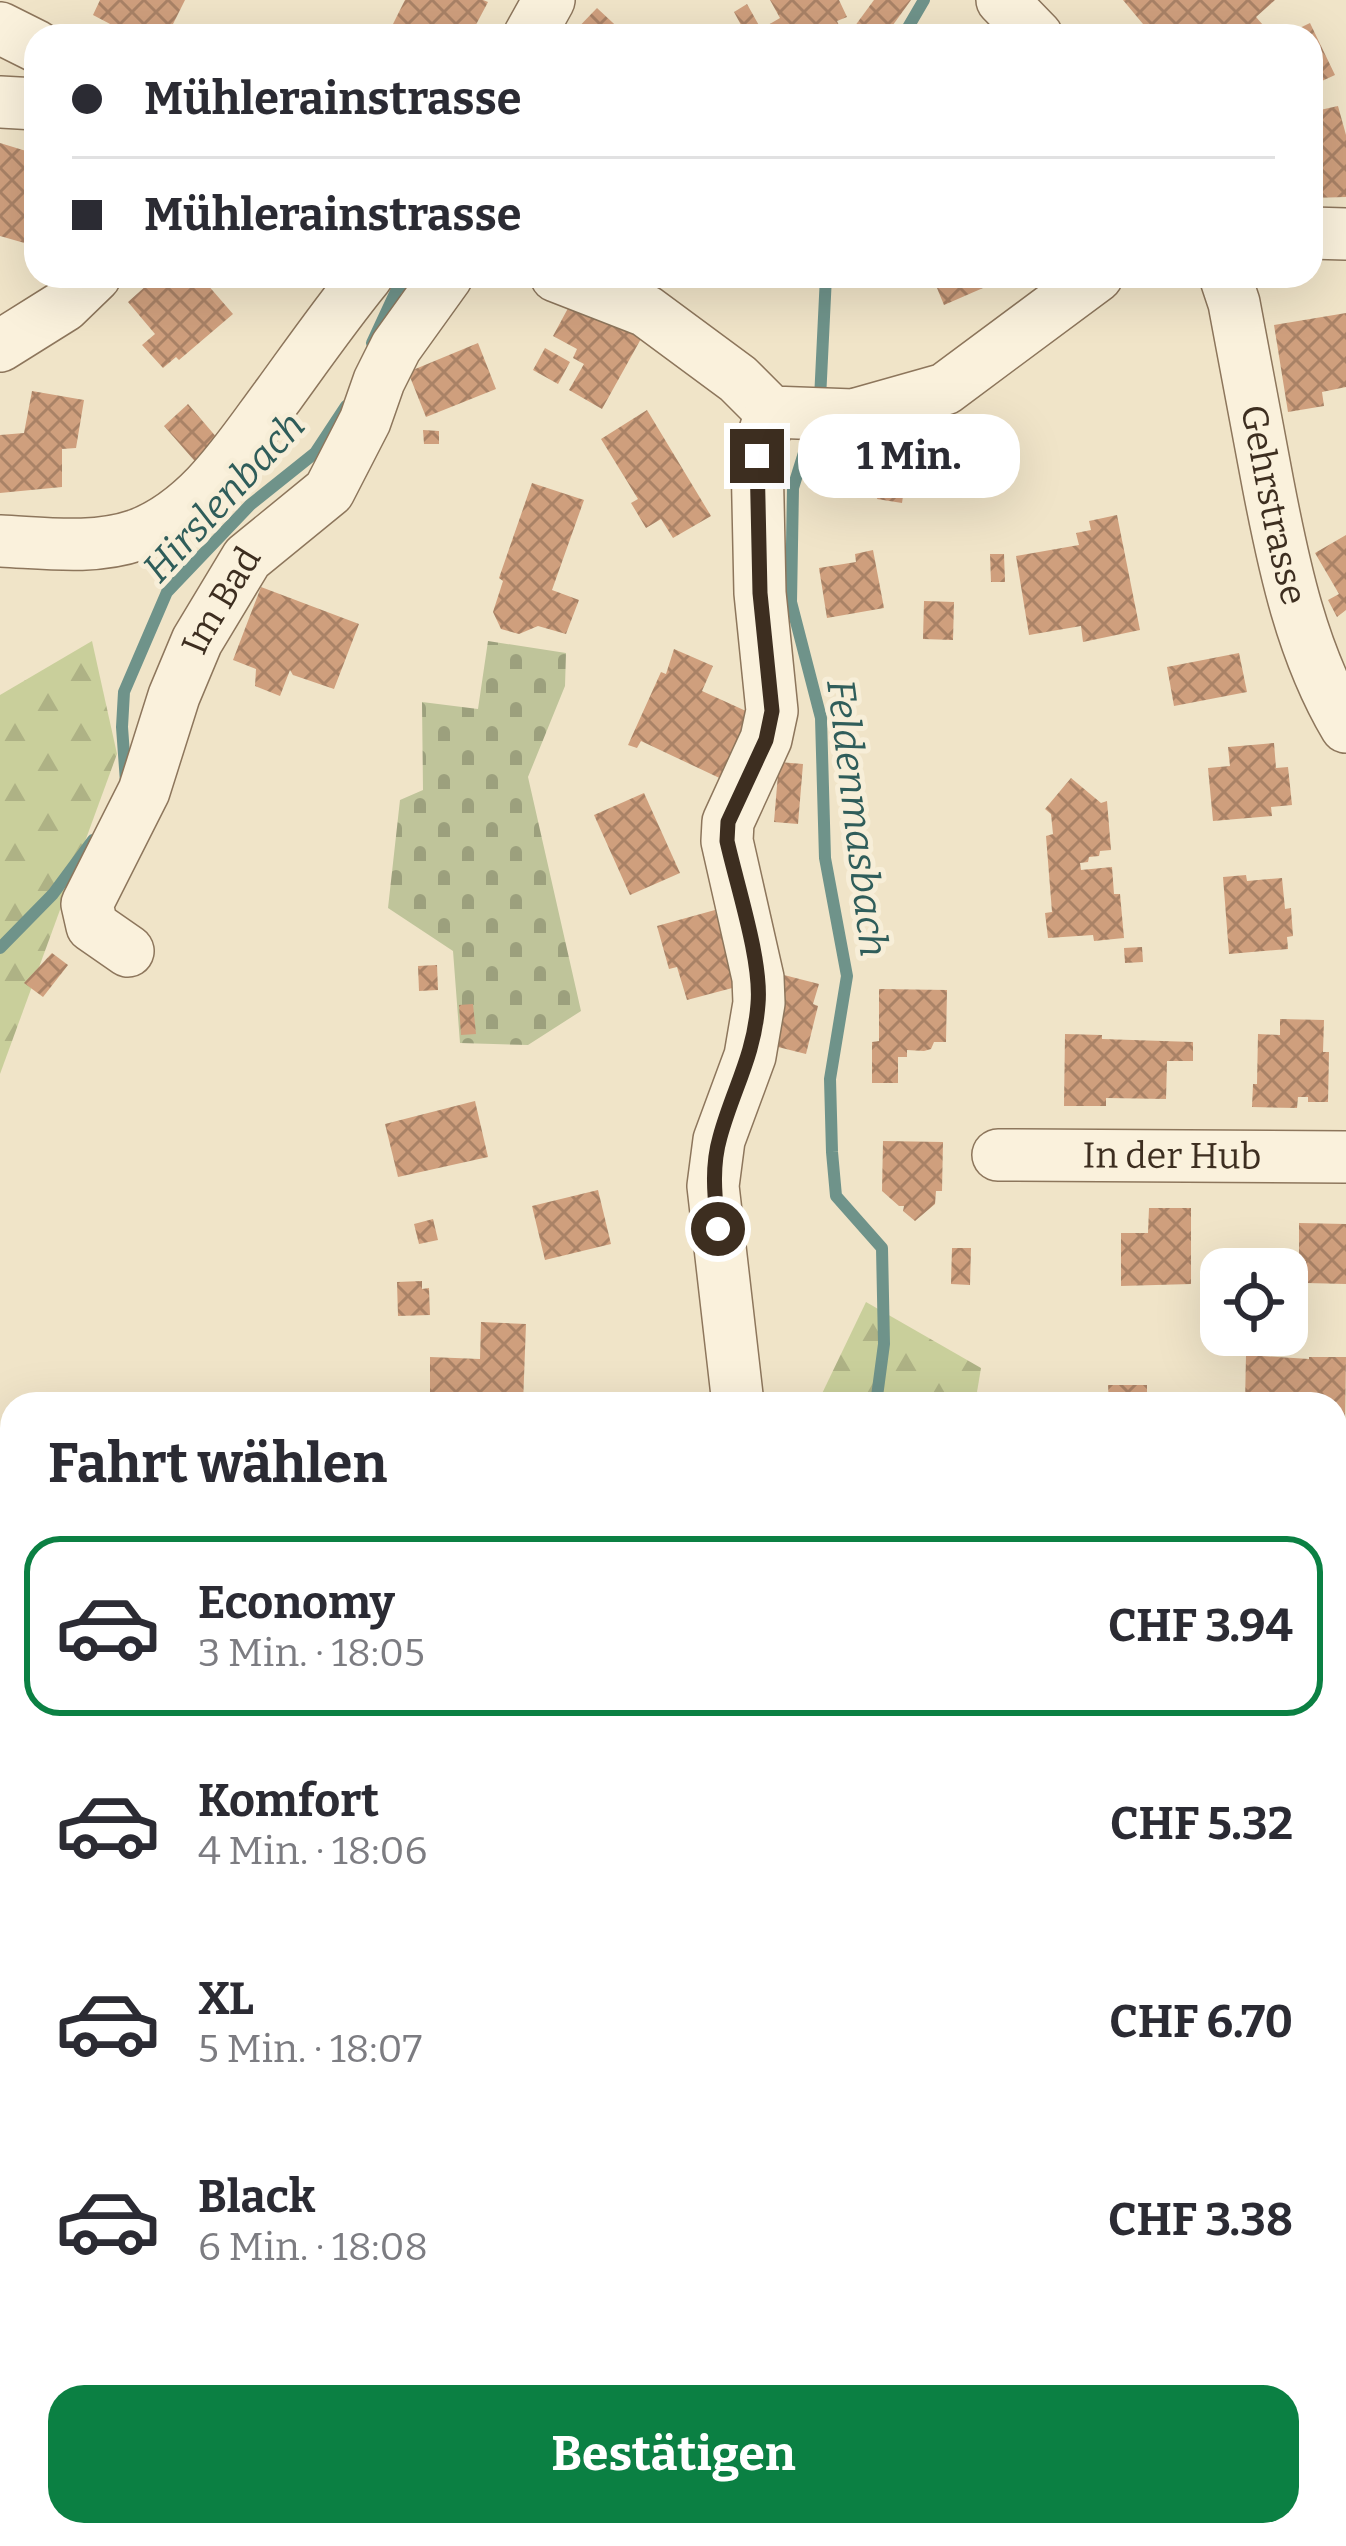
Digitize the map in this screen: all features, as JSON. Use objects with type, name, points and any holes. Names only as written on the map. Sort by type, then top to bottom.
[{"type":"street","points":[[0,346],[64,306],[83,288]]},
{"type":"street","points":[[0,541],[92,544],[137,534],[172,516],[208,485],[238,449],[358,288]]},
{"type":"street","name":"Im Bad","points":[[128,951],[92,926],[87,904],[144,790],[197,641],[247,558],[329,490],[396,347],[438,288]]},
{"type":"street","points":[[588,288],[646,310],[738,379],[771,412],[853,415],[945,389],[1081,288]]},
{"type":"street","name":"Gehrstrasse","points":[[1229,288],[1283,565],[1304,636],[1346,728]]},
{"type":"street","points":[[737,1392],[713,1186],[719,1140],[750,1056],[759,1003],[758,978],[727,841],[728,822],[766,740],[772,711],[760,593],[757,456],[771,412]]},
{"type":"street","name":"In der Hub","points":[[998,1155],[1346,1157]]},
{"type":"green space","points":[[92,641],[117,754],[0,1074],[0,695]]},
{"type":"green space","points":[[488,641],[566,653],[565,686],[528,777],[581,1011],[528,1045],[460,1043],[453,951],[388,908],[400,800],[423,790],[422,702],[478,709]]},
{"type":"green space","points":[[866,1302],[981,1368],[977,1392],[823,1392]]},
{"type":"building","points":[[100,0],[185,0],[173,24],[110,24],[93,15]]},
{"type":"building","points":[[405,0],[488,2],[476,24],[393,24]]},
{"type":"building","points":[[770,0],[839,0],[847,17],[838,24],[770,24],[780,18]]},
{"type":"building","points":[[874,0],[911,0],[894,24],[856,24]]},
{"type":"building","points":[[1123,0],[1275,0],[1256,17],[1262,24],[1143,24]]},
{"type":"building","points":[[747,4],[758,24],[740,24],[734,12]]},
{"type":"building","points":[[597,8],[614,24],[582,24]]},
{"type":"building","points":[[1323,50],[1335,75],[1323,80]]},
{"type":"building","points":[[1338,106],[1346,135],[1346,197],[1323,198],[1323,109]]},
{"type":"building","points":[[0,143],[24,150],[24,243],[0,236]]},
{"type":"building","points":[[144,288],[210,288],[233,314],[163,368],[142,345],[155,334],[128,302]]},
{"type":"building","points":[[937,288],[983,288],[944,305]]},
{"type":"building","points":[[573,299],[642,337],[602,409],[569,390],[584,364],[573,358],[577,349],[553,336]]},
{"type":"building","points":[[1346,313],[1346,387],[1322,392],[1324,406],[1288,412],[1274,325]]},
{"type":"building","points":[[478,343],[496,389],[426,417],[408,372]]},
{"type":"building","points":[[545,348],[570,362],[558,384],[533,370]]},
{"type":"building","points":[[32,391],[84,400],[76,448],[62,449],[62,487],[0,493],[0,435],[24,433]]},
{"type":"building","points":[[188,404],[224,446],[200,467],[164,426]]},
{"type":"building","points":[[647,410],[711,516],[673,538],[661,519],[646,528],[631,503],[638,499],[601,439]]},
{"type":"building","points":[[423,430],[439,431],[439,444],[424,444]]},
{"type":"building","points":[[856,441],[921,456],[918,471],[907,469],[902,503],[877,499],[879,492],[848,487]]},
{"type":"building","points":[[532,483],[584,500],[552,590],[579,600],[566,634],[538,626],[519,634],[501,629],[493,612],[503,581],[499,578]]},
{"type":"building","points":[[1117,515],[1140,630],[1083,642],[1081,626],[1029,635],[1016,556],[1079,545],[1076,533],[1091,530],[1089,521]]},
{"type":"building","points":[[1346,535],[1346,610],[1337,617],[1328,600],[1339,594],[1315,553]]},
{"type":"building","points":[[873,550],[884,608],[827,618],[819,568],[856,562],[855,554]]},
{"type":"building","points":[[990,554],[1004,554],[1005,582],[991,582]]},
{"type":"building","points":[[261,587],[359,624],[334,689],[290,670],[280,696],[255,686],[256,669],[233,660]]},
{"type":"building","points":[[924,601],[954,602],[953,640],[923,639]]},
{"type":"building","points":[[674,649],[713,666],[702,691],[757,716],[728,782],[641,741],[637,748],[628,745]]},
{"type":"building","points":[[1239,653],[1247,692],[1174,706],[1167,667]]},
{"type":"building","points":[[1274,743],[1276,768],[1288,767],[1292,805],[1271,807],[1272,816],[1213,821],[1208,768],[1230,766],[1228,747]]},
{"type":"building","points":[[779,762],[803,764],[798,824],[774,822]]},
{"type":"building","points":[[1071,778],[1101,803],[1107,801],[1111,850],[1080,863],[1081,870],[1112,867],[1124,938],[1048,938],[1045,913],[1052,912],[1046,836],[1053,834],[1051,814],[1045,809]]},
{"type":"building","points":[[644,793],[680,873],[630,895],[594,815]]},
{"type":"building","points":[[1246,875],[1247,881],[1282,878],[1285,909],[1291,908],[1293,936],[1287,937],[1288,949],[1229,954],[1223,877]]},
{"type":"building","points":[[715,910],[736,987],[687,1000],[677,967],[669,969],[657,926]]},
{"type":"building","points":[[1142,947],[1143,962],[1125,963],[1124,948]]},
{"type":"building","points":[[52,953],[68,965],[43,997],[24,983]]},
{"type":"building","points":[[437,965],[438,990],[419,991],[418,966]]},
{"type":"building","points":[[784,975],[819,984],[806,1054],[766,1044]]},
{"type":"building","points":[[879,989],[947,990],[946,1042],[934,1042],[924,1051],[907,1050],[907,1057],[898,1057],[898,1083],[872,1083],[872,1042],[879,1041]]},
{"type":"building","points":[[473,1004],[476,1034],[461,1035],[459,1005]]},
{"type":"building","points":[[1280,1019],[1324,1020],[1328,1102],[1298,1097],[1297,1108],[1252,1107],[1258,1034],[1280,1035]]},
{"type":"building","points":[[1065,1034],[1193,1042],[1193,1061],[1167,1061],[1166,1099],[1106,1098],[1106,1106],[1064,1106]]},
{"type":"building","points":[[475,1101],[488,1157],[398,1177],[385,1124]]},
{"type":"building","points":[[883,1141],[943,1142],[942,1191],[936,1191],[935,1204],[915,1221],[903,1211],[904,1206],[882,1191]]},
{"type":"building","points":[[598,1190],[611,1244],[545,1260],[532,1206]]},
{"type":"building","points":[[1149,1208],[1191,1208],[1191,1284],[1121,1286],[1121,1233],[1148,1233]]},
{"type":"building","points":[[433,1219],[438,1240],[419,1244],[414,1224]]},
{"type":"building","points":[[1299,1223],[1346,1224],[1346,1284],[1308,1283],[1308,1248],[1299,1248]]},
{"type":"building","points":[[952,1248],[971,1248],[970,1285],[951,1284]]},
{"type":"building","points":[[422,1281],[422,1289],[429,1288],[430,1315],[398,1316],[397,1282]]},
{"type":"building","points":[[481,1322],[526,1324],[523,1392],[430,1392],[430,1357],[480,1359]]},
{"type":"building","points":[[1246,1356],[1346,1357],[1345,1392],[1245,1392]]},
{"type":"building","points":[[1108,1385],[1147,1385],[1147,1392],[1108,1392]]},
{"type":"waterway","points":[[910,24],[924,0]]},
{"type":"waterway","name":"Hirslenbach","points":[[372,343],[399,288]]},
{"type":"waterway","name":"Feldenmasbach","points":[[820,399],[825,288]]},
{"type":"waterway","name":"Hirslenbach","points":[[126,782],[124,692],[167,592],[250,505],[315,453],[346,406]]},
{"type":"waterway","name":"Feldenmasbach","points":[[808,440],[793,488],[791,602],[821,718],[825,858],[847,976],[830,1079],[836,1196],[882,1248],[884,1344],[878,1392]]},
{"type":"waterway","name":"Hirslenbach","points":[[0,948],[53,894],[93,840]]},
{"type":"route","points":[[718,1229],[713,1186],[719,1140],[750,1056],[759,1003],[758,978],[727,841],[728,822],[766,740],[772,711],[760,593],[757,456]]}]
